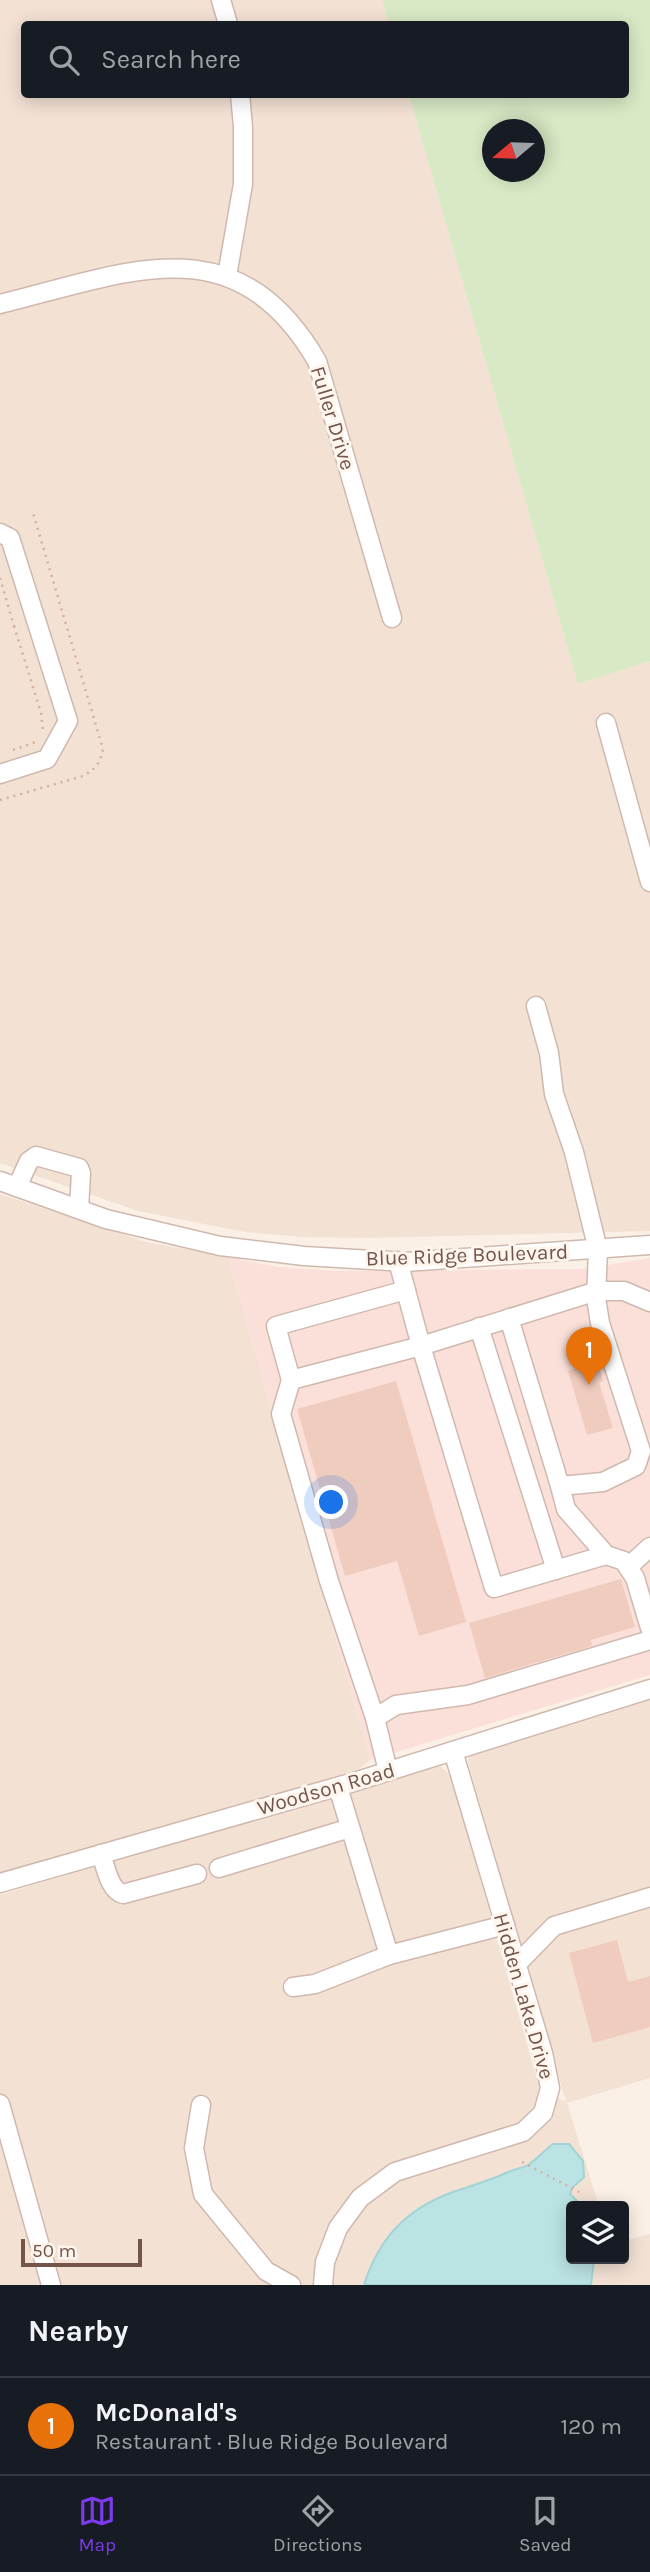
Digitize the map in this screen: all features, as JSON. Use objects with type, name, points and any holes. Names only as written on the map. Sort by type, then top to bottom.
[{"type":"street","points":[[221,0],[227,21]]},
{"type":"street","points":[[227,276],[243,184],[240,98]]},
{"type":"street","name":"Fuller Drive","points":[[0,304],[141,269],[192,268],[227,276],[257,292],[277,307],[300,332],[317,361],[392,618]]},
{"type":"street","points":[[0,533],[10,538],[68,721],[47,759],[0,774]]},
{"type":"street","points":[[606,723],[650,882]]},
{"type":"street","points":[[536,1006],[549,1053],[554,1094],[573,1152],[598,1250],[597,1291],[600,1323],[641,1451],[636,1466],[603,1482],[560,1486]]},
{"type":"street","points":[[8,1184],[36,1156],[79,1168],[79,1209]]},
{"type":"street","name":"Blue Ridge Boulevard","points":[[8,1184],[106,1219],[220,1246],[304,1256],[398,1261],[650,1245]]},
{"type":"street","points":[[398,1261],[494,1588],[606,1555]]},
{"type":"street","points":[[388,1771],[375,1718],[329,1581],[281,1414],[291,1380],[276,1326],[406,1290]]},
{"type":"street","points":[[291,1380],[421,1346],[597,1291],[624,1291],[649,1307]]},
{"type":"street","points":[[509,1318],[566,1509],[606,1555],[624,1561],[635,1578],[650,1629]]},
{"type":"street","points":[[480,1328],[556,1570]]},
{"type":"street","points":[[628,1567],[650,1547]]},
{"type":"street","points":[[375,1718],[396,1705],[468,1695],[650,1640]]},
{"type":"street","name":"Woodson Road","points":[[0,1883],[338,1787],[650,1689]]},
{"type":"street","name":"Hidden Lake Drive","points":[[323,2285],[325,2262],[338,2228],[360,2198],[396,2172],[523,2132],[543,2113],[550,2088],[453,1751]]},
{"type":"street","points":[[338,1787],[389,1955]]},
{"type":"street","points":[[219,1868],[350,1828]]},
{"type":"street","points":[[101,1854],[117,1893],[123,1894],[197,1874]]},
{"type":"street","points":[[516,1965],[554,1926],[650,1897]]},
{"type":"street","points":[[293,1987],[315,1984],[389,1955],[505,1925]]},
{"type":"street","points":[[0,2104],[51,2285]]},
{"type":"street","points":[[201,2105],[194,2148],[204,2194],[266,2271],[291,2285]]},
{"type":"path","points":[[0,578],[44,726],[41,737],[36,742],[10,751]]},
{"type":"path","points":[[54,613],[62,611]]},
{"type":"path","points":[[14,626],[22,624]]},
{"type":"path","points":[[522,2162],[579,2192]]},
{"type":"shaded area","points":[[0,0],[382,0],[388,21],[21,21],[21,98],[410,98],[578,684],[650,661],[650,1231],[365,1238],[302,1237],[245,1232],[138,1211],[0,1163]]},
{"type":"shaded area","points":[[0,1194],[146,1242],[228,1257],[370,1760],[359,1769],[340,1776],[0,1876]]},
{"type":"shaded area","points":[[228,1257],[278,1267],[337,1271],[583,1269],[650,1258],[650,1675],[370,1760]]},
{"type":"shaded area","points":[[650,1697],[650,2078],[567,2103],[597,2201],[566,2201],[566,2264],[629,2264],[629,2240],[650,2234],[650,2285],[0,2285],[0,1895],[434,1766],[442,1767],[451,1777],[540,2089],[566,2102],[468,1762],[473,1751]]},
{"type":"green space","points":[[382,0],[650,0],[650,661],[578,684],[410,98],[629,98],[629,21],[388,21]]},
{"type":"water","points":[[553,2144],[569,2144],[583,2161],[584,2177],[572,2188],[570,2194],[577,2201],[566,2201],[566,2264],[593,2264],[591,2285],[364,2285],[386,2239],[396,2227],[421,2207],[453,2192],[526,2166]]},
{"type":"building","points":[[594,1363],[596,1369],[599,1368],[603,1381],[599,1382],[613,1428],[587,1435],[568,1371]]},
{"type":"building","points":[[396,1381],[466,1622],[419,1636],[397,1561],[345,1576],[297,1409]]},
{"type":"building","points":[[621,1579],[635,1627],[591,1640],[592,1646],[485,1678],[469,1623]]},
{"type":"building","points":[[617,1940],[628,1982],[650,1976],[650,2027],[593,2043],[569,1953]]},
{"type":"place","name":"McDonald's","points":[[589,1385]]}]
